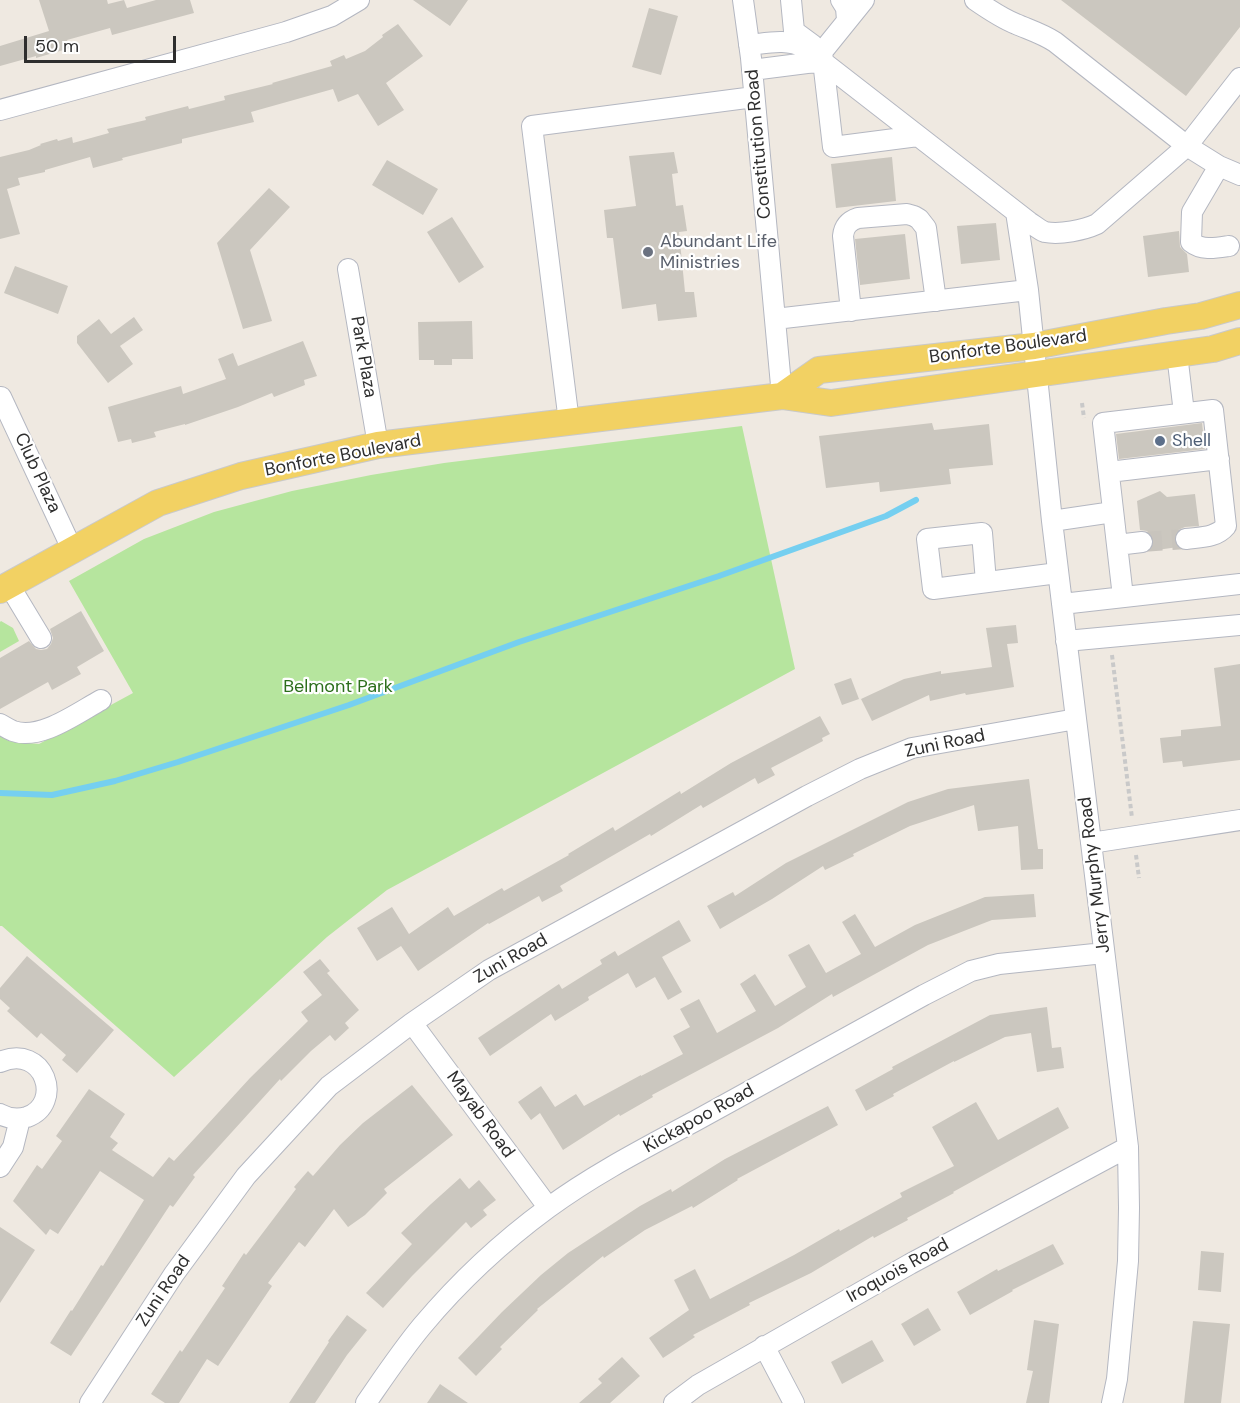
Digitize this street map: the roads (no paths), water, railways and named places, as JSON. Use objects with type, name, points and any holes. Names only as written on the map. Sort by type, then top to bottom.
[{"type":"main road","name":"Bonforte Boulevard","points":[[782,396],[819,370],[1034,346],[1201,316],[1240,305]]},
{"type":"main road","name":"Bonforte Boulevard","points":[[4,587],[158,503],[241,476],[378,445],[782,396],[831,402],[1213,349],[1240,341]]},
{"type":"street","points":[[0,110],[286,32],[332,16],[359,0]]},
{"type":"street","name":"Constitution Road","points":[[743,0],[752,70],[782,396]]},
{"type":"street","points":[[790,0],[794,31],[822,57],[918,136],[1043,231],[1055,233],[1087,229],[1097,224],[1187,146],[1240,78]]},
{"type":"street","points":[[975,0],[991,11],[1055,42],[1187,146],[1219,166],[1240,175]]},
{"type":"street","points":[[849,6],[822,57],[833,147],[918,136]]},
{"type":"street","points":[[749,45],[787,41],[822,57]]},
{"type":"street","points":[[752,70],[807,63],[822,57]]},
{"type":"street","points":[[569,422],[532,126],[754,97]]},
{"type":"street","points":[[1219,166],[1192,212],[1191,242],[1197,247],[1229,246]]},
{"type":"street","name":"Jerry Murphy Road","points":[[1016,212],[1028,290],[1052,522],[1128,1148],[1128,1261],[1117,1379],[1112,1403]]},
{"type":"street","points":[[851,311],[843,231],[852,220],[858,218],[907,214],[914,216],[924,224],[936,301]]},
{"type":"street","name":"Park Plaza","points":[[348,269],[378,445]]},
{"type":"street","points":[[775,320],[1028,290]]},
{"type":"street","points":[[1177,354],[1184,413]]},
{"type":"street","name":"Club Plaza","points":[[1,397],[72,549]]},
{"type":"street","points":[[1123,597],[1103,423],[1213,410],[1226,526],[1221,533],[1212,536],[1186,539]]},
{"type":"street","points":[[1108,472],[1219,459]]},
{"type":"street","points":[[1052,522],[1113,512]]},
{"type":"street","points":[[1117,545],[1142,542]]},
{"type":"street","points":[[986,582],[1058,573]]},
{"type":"street","points":[[1062,604],[1240,584]]},
{"type":"street","points":[[4,587],[41,638]]},
{"type":"street","points":[[1066,640],[1240,625]]},
{"type":"street","points":[[0,724],[14,732],[30,733],[47,729],[100,700]]},
{"type":"street","name":"Zuni Road","points":[[90,1403],[174,1274],[246,1176],[329,1086],[412,1023],[489,970],[860,769],[912,748],[1076,718]]},
{"type":"street","points":[[1091,843],[1240,820]]},
{"type":"street","name":"Kickapoo Road","points":[[366,1403],[423,1325],[462,1283],[548,1207],[594,1178],[971,971],[999,964],[1104,953]]},
{"type":"street","name":"Mayab Road","points":[[412,1023],[548,1207]]},
{"type":"street","points":[[0,1062],[12,1058],[24,1058],[35,1064],[43,1073],[47,1084],[46,1097],[41,1107],[32,1115],[20,1119],[8,1118],[0,1114]]},
{"type":"street","points":[[0,1167],[13,1147],[20,1119]]},
{"type":"street","name":"Iroquois Road","points":[[674,1403],[698,1385],[910,1264],[1128,1148]]},
{"type":"street","points":[[764,1347],[794,1403]]},
{"type":"waterway","points":[[0,793],[52,795],[115,781],[178,762],[349,705],[519,642],[719,576],[886,516],[916,500]]},
{"type":"tunnel","points":[[1142,542],[1186,539]]},
{"type":"place","name":"Abundant Life Ministries","points":[[648,252]]},
{"type":"place","name":"Shell","points":[[1160,441]]},
{"type":"park label","name":"Belmont Park","points":[[338,687]]}]
